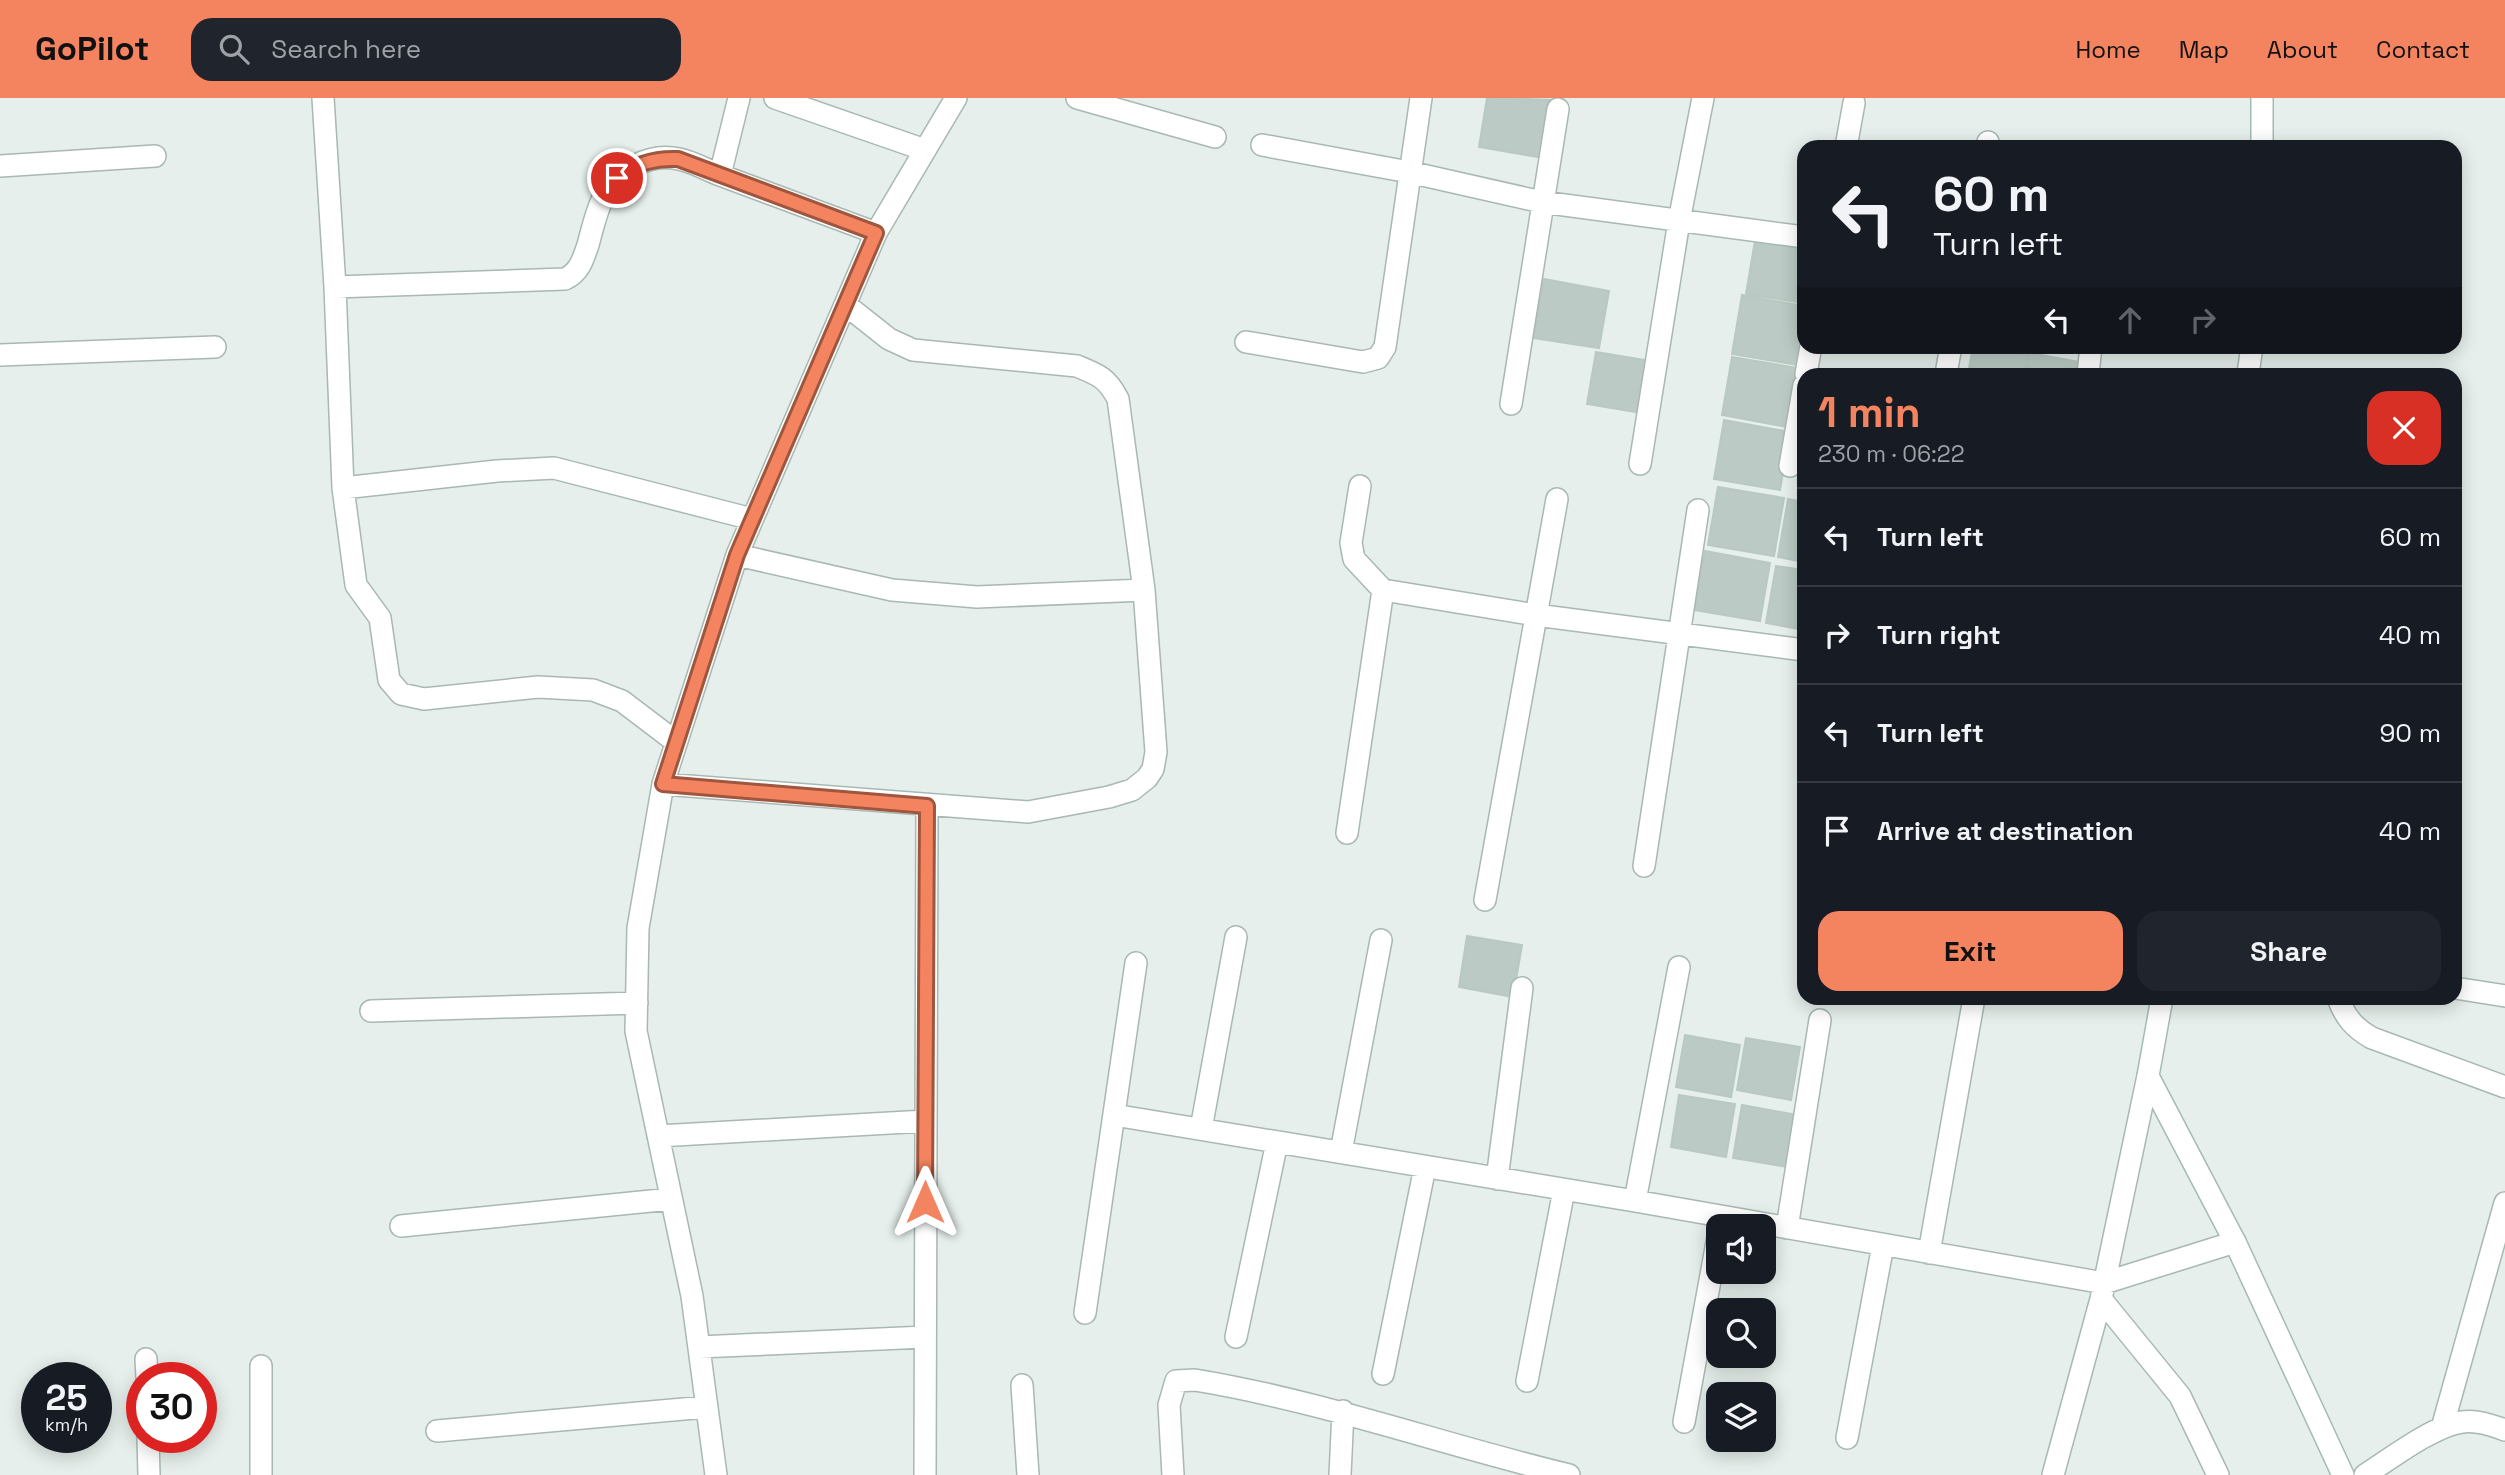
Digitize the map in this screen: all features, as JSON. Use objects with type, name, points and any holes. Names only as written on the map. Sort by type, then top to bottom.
[{"type":"street","points":[[323,98],[335,287],[343,488],[356,585],[380,618],[389,680],[401,694],[424,699],[538,687],[593,690],[622,701],[676,742]]},
{"type":"street","points":[[720,174],[739,98]]},
{"type":"street","points":[[775,98],[925,150]]},
{"type":"street","points":[[716,1475],[692,1296],[636,1031],[638,928],[663,784],[737,555],[752,519],[876,233],[956,98]]},
{"type":"street","points":[[1077,98],[1214,137]]},
{"type":"street","points":[[1246,342],[1363,362],[1378,358],[1385,347],[1421,98]]},
{"type":"street","points":[[1640,464],[1679,221],[1703,98]]},
{"type":"street","points":[[2262,98],[2262,140]]},
{"type":"street","points":[[1847,140],[1854,103]]},
{"type":"street","points":[[1511,404],[1558,109]]},
{"type":"street","points":[[1262,145],[1409,172],[1542,202],[1797,236]]},
{"type":"street","points":[[0,166],[155,156]]},
{"type":"street","points":[[335,287],[565,279],[572,276],[581,264],[603,197],[617,178],[629,168],[660,158],[678,159],[876,233]]},
{"type":"street","points":[[663,784],[1028,812],[1132,790],[1147,778],[1153,769],[1156,752],[1144,590],[1118,399],[1110,383],[1096,373],[1077,366],[914,350],[889,339],[846,305]]},
{"type":"street","points":[[0,355],[215,347]]},
{"type":"street","points":[[1790,466],[1797,426]]},
{"type":"street","points":[[343,488],[497,471],[554,468],[752,519]]},
{"type":"street","points":[[1360,486],[1351,543],[1354,559],[1383,590],[1536,615],[1797,649]]},
{"type":"street","points":[[1485,900],[1557,499]]},
{"type":"street","points":[[1644,866],[1698,510]]},
{"type":"street","points":[[737,555],[892,590],[977,597],[1144,590]]},
{"type":"street","points":[[1347,833],[1383,590]]},
{"type":"street","points":[[925,1475],[927,806]]},
{"type":"street","points":[[1201,1129],[1236,937]]},
{"type":"street","points":[[1341,1152],[1381,940]]},
{"type":"street","points":[[1085,1314],[1136,963]]},
{"type":"street","points":[[1635,1201],[1679,967]]},
{"type":"street","points":[[1497,1179],[1522,988]]},
{"type":"street","points":[[2462,989],[2505,996]]},
{"type":"street","points":[[372,1011],[637,1003]]},
{"type":"street","points":[[1929,1252],[1973,1005]]},
{"type":"street","points":[[2053,1475],[2102,1291],[2161,1005]]},
{"type":"street","points":[[2341,1005],[2344,1014],[2357,1030],[2372,1038],[2505,1087]]},
{"type":"street","points":[[1787,1228],[1820,1020]]},
{"type":"street","points":[[2148,1076],[2235,1242],[2343,1475]]},
{"type":"street","points":[[1114,1115],[1635,1201],[1706,1223]]},
{"type":"street","points":[[658,1136],[925,1121]]},
{"type":"street","points":[[1236,1337],[1277,1142]]},
{"type":"street","points":[[1383,1374],[1425,1167]]},
{"type":"street","points":[[1527,1381],[1564,1190]]},
{"type":"street","points":[[401,1226],[671,1199]]},
{"type":"street","points":[[2442,1428],[2505,1203]]},
{"type":"street","points":[[1776,1228],[1929,1252],[2102,1291],[2235,1242]]},
{"type":"street","points":[[1847,1438],[1883,1245]]},
{"type":"street","points":[[1684,1422],[1709,1284]]},
{"type":"street","points":[[2102,1291],[2180,1396],[2218,1475]]},
{"type":"street","points":[[699,1347],[925,1337]]},
{"type":"street","points":[[261,1366],[261,1475]]},
{"type":"street","points":[[1173,1475],[1169,1405],[1176,1381],[1195,1380],[1343,1411],[1525,1465],[1569,1475]]},
{"type":"street","points":[[1022,1385],[1028,1475]]},
{"type":"street","points":[[437,1432],[706,1407]]},
{"type":"street","points":[[1340,1475],[1343,1411]]},
{"type":"street","points":[[2365,1475],[2442,1428],[2462,1422],[2484,1423],[2505,1430]]},
{"type":"street","points":[[148,1453],[149,1475]]},
{"type":"building","points":[[1487,98],[1554,100],[1544,158],[1479,147]]},
{"type":"building","points":[[1756,235],[1797,243],[1797,302],[1746,294]]},
{"type":"building","points":[[1544,279],[1609,291],[1599,348],[1533,338]]},
{"type":"building","points":[[1742,295],[1797,305],[1798,365],[1732,354]]},
{"type":"building","points":[[1596,352],[1651,361],[1642,413],[1587,404]]},
{"type":"building","points":[[1972,354],[2028,355],[2025,368],[1969,368]]},
{"type":"building","points":[[2030,354],[2085,363],[2084,368],[2027,368]]},
{"type":"building","points":[[1732,357],[1798,368],[1787,427],[1722,415]]},
{"type":"building","points":[[1724,420],[1790,432],[1780,490],[1714,479]]},
{"type":"building","points":[[1718,487],[1784,498],[1774,556],[1708,545]]},
{"type":"building","points":[[1788,499],[1797,501],[1797,561],[1778,557]]},
{"type":"building","points":[[1705,551],[1770,563],[1760,621],[1694,610]]},
{"type":"building","points":[[1776,566],[1797,569],[1797,629],[1766,623]]},
{"type":"building","points":[[1467,936],[1522,945],[1513,997],[1459,987]]},
{"type":"building","points":[[1685,1035],[1740,1045],[1731,1097],[1676,1087]]},
{"type":"building","points":[[1746,1038],[1800,1047],[1791,1100],[1737,1090]]},
{"type":"building","points":[[1679,1095],[1735,1104],[1726,1157],[1671,1147]]},
{"type":"building","points":[[1742,1105],[1797,1115],[1788,1167],[1733,1158]]},
{"type":"route","points":[[617,178],[629,168],[647,161],[660,158],[678,159],[876,233],[737,555],[663,784],[927,806],[925,1202]]}]
